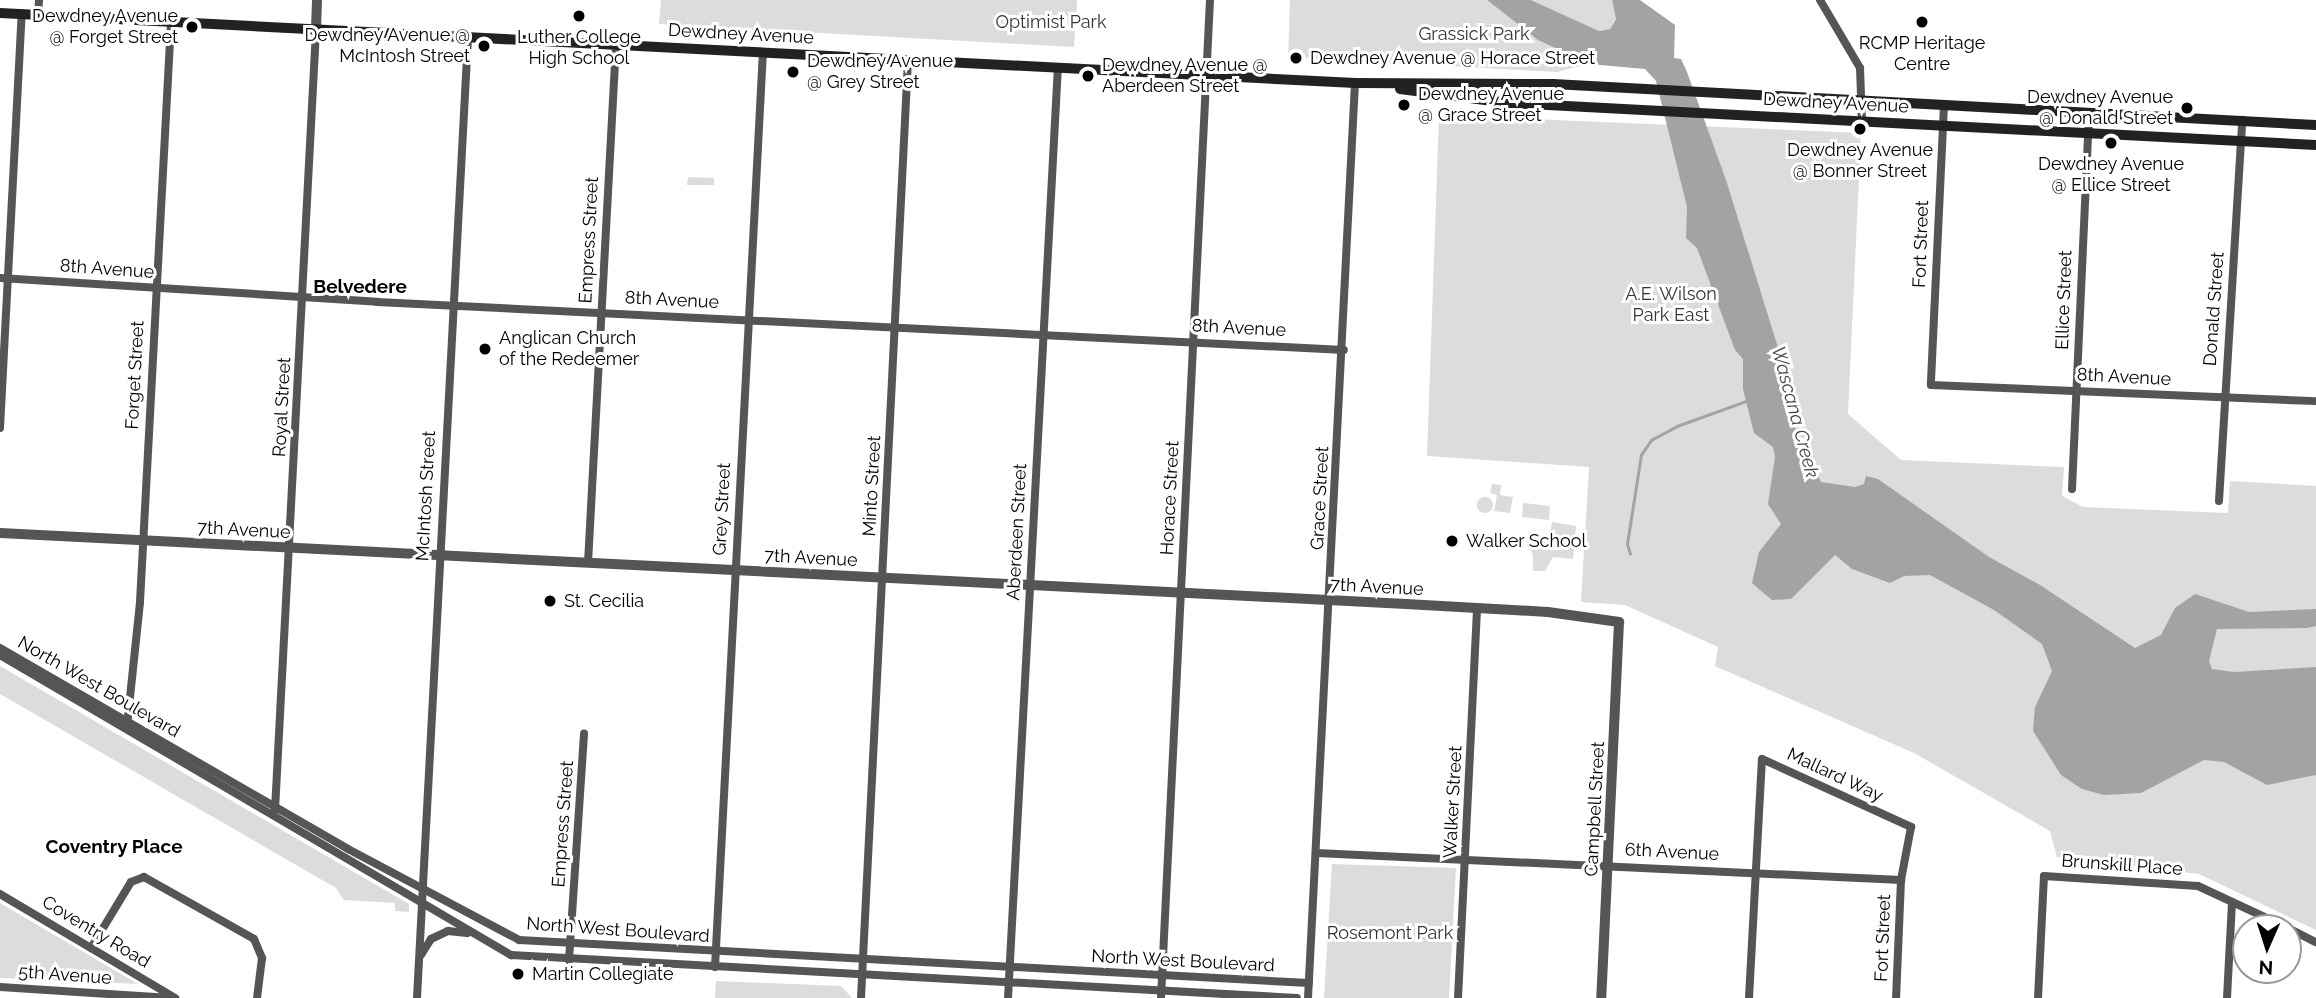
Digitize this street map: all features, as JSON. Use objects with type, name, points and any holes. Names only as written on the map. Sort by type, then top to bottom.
[{"type":"main road","name":"Dewdney Avenue","points":[[0,13],[1355,83],[1622,88],[2316,125]]},
{"type":"main road","name":"Dewdney Avenue","points":[[1355,83],[1508,103],[2316,145]]},
{"type":"street","points":[[38,15],[39,0]]},
{"type":"street","name":"Royal Street","points":[[275,812],[304,297],[317,0]]},
{"type":"street","name":"Horace Street","points":[[1161,994],[1210,0]]},
{"type":"street","points":[[1819,0],[1860,68],[1862,122]]},
{"type":"street","points":[[0,428],[4,278],[22,14]]},
{"type":"street","name":"Forget Street","points":[[128,725],[142,541],[171,22]]},
{"type":"street","name":"McIntosh Street","points":[[418,998],[468,37]]},
{"type":"street","name":"Empress Street","points":[[588,563],[616,45]]},
{"type":"street","name":"Grey Street","points":[[715,967],[764,52]]},
{"type":"street","name":"Minto Street","points":[[862,998],[908,60]]},
{"type":"street","name":"Aberdeen Street","points":[[1008,998],[1058,67]]},
{"type":"street","name":"Grace Street","points":[[1308,998],[1344,350],[1355,83]]},
{"type":"street","name":"Fort Street","points":[[1931,385],[1944,105]]},
{"type":"street","name":"Ellice Street","points":[[2072,489],[2089,113]]},
{"type":"street","name":"Donald Street","points":[[2219,501],[2242,120]]},
{"type":"street","name":"8th Avenue","points":[[4,278],[452,305],[1344,350]]},
{"type":"street","name":"8th Avenue","points":[[1931,385],[2316,401]]},
{"type":"street","name":"7th Avenue","points":[[0,533],[1477,608],[1619,622]]},
{"type":"street","name":"Walker Street","points":[[1458,998],[1477,608]]},
{"type":"street","name":"Campbell Street","points":[[1601,998],[1619,622]]},
{"type":"street","name":"North West Boulevard","points":[[0,648],[275,812],[469,933],[511,955],[1161,994],[1297,998]]},
{"type":"street","name":"North West Boulevard","points":[[0,655],[128,725]]},
{"type":"street","name":"Empress Street","points":[[569,960],[584,733]]},
{"type":"street","name":"Mallard Way","points":[[1755,872],[1762,759],[1911,827],[1901,880]]},
{"type":"street","name":"North West Boulevard","points":[[275,812],[519,940],[1309,983]]},
{"type":"street","name":"6th Avenue","points":[[1316,853],[1608,864],[1901,880]]},
{"type":"street","points":[[1749,998],[1755,872]]},
{"type":"street","name":"Brunskill Place","points":[[2038,998],[2044,876],[2198,886],[2258,914]]},
{"type":"street","points":[[91,948],[131,882],[144,877],[254,939],[262,958],[257,998]]},
{"type":"street","name":"Fort Street","points":[[1896,998],[1901,880]]},
{"type":"street","name":"Coventry Road","points":[[0,894],[173,998]]},
{"type":"street","points":[[2227,998],[2232,902]]},
{"type":"street","points":[[419,958],[431,939],[448,930],[469,933]]},
{"type":"street","name":"5th Avenue","points":[[0,987],[99,996],[173,998]]},
{"type":"green space","name":"Optimist Park","points":[[661,0],[1077,0],[1074,47],[659,24]]},
{"type":"green space","name":"Grassick Park","points":[[1290,0],[1487,0],[1538,40],[1589,64],[1557,72],[1288,57]]},
{"type":"green space","points":[[1531,0],[1612,0],[1616,18],[1610,29],[1599,31]]},
{"type":"green space","name":"A.E. Wilson Park East","points":[[1439,115],[1861,133],[1848,414],[1901,460],[2064,467],[2062,496],[2083,507],[2228,513],[2230,481],[2316,486],[2316,930],[2302,923],[2302,914],[2283,914],[2199,874],[2057,857],[2050,831],[1914,753],[1715,666],[1718,647],[1625,605],[1581,602],[1589,467],[1427,456]]},
{"type":"green space","points":[[688,177],[714,178],[714,185],[687,185]]},
{"type":"green space","points":[[1492,484],[1501,485],[1500,495],[1513,497],[1510,513],[1494,511],[1497,495],[1490,493]]},
{"type":"green space","points":[[1485,497],[1493,505],[1485,513],[1477,505]]},
{"type":"green space","points":[[1523,503],[1550,506],[1549,520],[1522,517]]},
{"type":"green space","points":[[1552,522],[1576,526],[1573,559],[1553,557],[1545,571],[1533,571],[1533,556],[1525,535],[1550,535]]},
{"type":"green space","points":[[0,666],[409,904],[409,912],[395,911],[395,903],[344,900],[336,888],[0,694]]},
{"type":"green space","name":"Rosemont Park","points":[[1332,864],[1456,868],[1449,998],[1324,998]]},
{"type":"green space","points":[[0,903],[138,984],[0,978]]},
{"type":"green space","points":[[716,981],[841,986],[852,998],[715,998]]},
{"type":"shaded area","points":[[1487,0],[1531,0],[1599,31],[1610,29],[1616,19],[1612,0],[1640,0],[1675,25],[1674,58],[1681,59],[1687,72],[1726,180],[1780,354],[1788,393],[1784,404],[1821,482],[1855,487],[1864,484],[1866,476],[1878,479],[1989,557],[2040,585],[2135,648],[2161,635],[2175,608],[2195,594],[2249,612],[2316,609],[2316,626],[2307,628],[2217,629],[2209,661],[2212,669],[2234,672],[2316,667],[2316,775],[2267,785],[2224,762],[2204,760],[2141,793],[2104,795],[2082,789],[2061,775],[2033,731],[2035,707],[2052,671],[2042,644],[1994,610],[1930,575],[1904,576],[1890,583],[1852,569],[1835,555],[1791,599],[1772,600],[1752,583],[1759,552],[1781,524],[1768,504],[1775,457],[1773,447],[1754,433],[1743,389],[1743,359],[1735,350],[1697,248],[1686,238],[1687,207],[1656,81],[1645,69],[1589,64],[1538,40]]},
{"type":"waterway","points":[[1630,554],[1627,544],[1641,455],[1651,440],[1677,426],[1749,400]]},
{"type":"place","name":"Luther College High School","points":[[579,16]]},
{"type":"place","name":"RCMP Heritage Centre","points":[[1922,22]]},
{"type":"place","name":"Dewdney Avenue @ Forget Street","points":[[192,27]]},
{"type":"place","name":"Dewdney Avenue @ McIntosh Street","points":[[484,46]]},
{"type":"place","name":"Dewdney Avenue @ Horace Street","points":[[1296,58]]},
{"type":"place","name":"Dewdney Avenue @ Grey Street","points":[[793,72]]},
{"type":"place","name":"Dewdney Avenue @ Aberdeen Street","points":[[1088,76]]},
{"type":"place","name":"Dewdney Avenue @ Grace Street","points":[[1404,105]]},
{"type":"place","name":"Dewdney Avenue @ Donald Street","points":[[2187,108]]},
{"type":"place","name":"Dewdney Avenue @ Bonner Street","points":[[1860,129]]},
{"type":"place","name":"Dewdney Avenue @ Ellice Street","points":[[2111,143]]},
{"type":"place","name":"Anglican Church of the Redeemer","points":[[485,349]]},
{"type":"place","name":"Walker School","points":[[1452,541]]},
{"type":"place","name":"St. Cecilia","points":[[550,601]]},
{"type":"place","name":"Martin Collegiate","points":[[518,974]]},
{"type":"district","name":"Belvedere","points":[[360,287]]},
{"type":"district","name":"Coventry Place","points":[[114,847]]},
{"type":"water label","name":"Wascana Creek","points":[[1795,412]]}]
